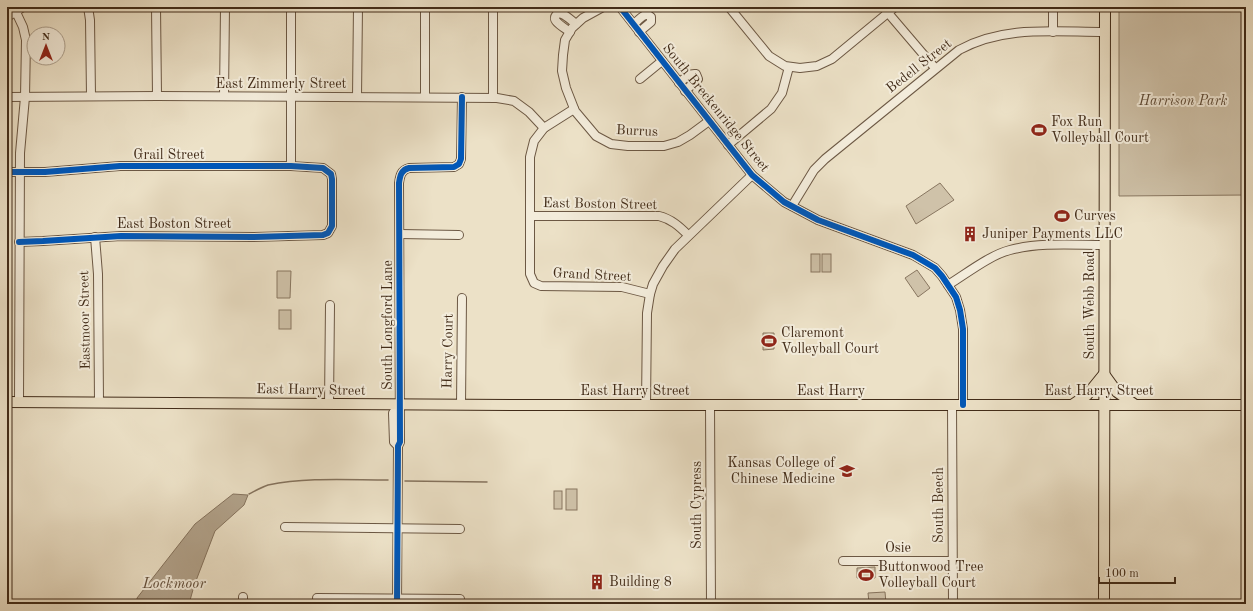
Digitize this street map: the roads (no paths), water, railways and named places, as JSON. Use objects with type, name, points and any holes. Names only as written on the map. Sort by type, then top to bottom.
[{"type":"main road","name":"South Webb Road","points":[[1104,604],[1105,7]]},
{"type":"main road","points":[[1072,405],[1090,391],[1104,374],[1117,392],[1134,404]]},
{"type":"main road","name":"East Harry Street","points":[[7,402],[710,405]]},
{"type":"main road","name":"East Harry","points":[[710,405],[952,405]]},
{"type":"main road","name":"East Harry Street","points":[[952,405],[1246,405]]},
{"type":"street","points":[[88,7],[90,20],[91,96]]},
{"type":"street","points":[[156,7],[157,96]]},
{"type":"street","points":[[224,96],[225,7]]},
{"type":"street","points":[[291,7],[291,166]]},
{"type":"street","points":[[357,97],[358,7]]},
{"type":"street","points":[[425,7],[425,97]]},
{"type":"street","points":[[493,7],[493,98]]},
{"type":"street","name":"Burrus","points":[[603,7],[583,18],[576,24],[570,32],[563,50],[562,71],[566,88],[574,109],[596,136],[611,144],[628,146],[664,146],[678,142],[709,121]]},
{"type":"street","name":"South Breckenridge Street","points":[[620,7],[752,175],[784,202],[818,220],[913,255],[935,268],[956,297],[960,310],[962,329],[963,405]]},
{"type":"street","points":[[729,7],[765,53],[776,62],[789,67],[800,68],[811,67],[827,62],[886,10],[895,7]]},
{"type":"street","points":[[1053,7],[1053,32]]},
{"type":"street","points":[[7,17],[19,9],[26,40],[25,97],[20,153],[19,402]]},
{"type":"street","points":[[886,10],[935,68]]},
{"type":"street","points":[[570,32],[556,21],[556,15],[562,14],[576,24]]},
{"type":"street","points":[[634,24],[646,15],[651,17],[651,22],[639,32]]},
{"type":"street","name":"Bedell Street","points":[[792,206],[814,170],[825,159],[959,50],[983,39],[1007,33],[1104,32]]},
{"type":"street","points":[[640,79],[662,61]]},
{"type":"street","points":[[728,145],[771,109],[782,93],[789,67]]},
{"type":"street","points":[[679,83],[688,75],[693,73],[696,74],[698,79],[685,91]]},
{"type":"street","name":"East Zimmerly Street","points":[[7,97],[224,96],[291,98],[493,98],[514,101],[529,112],[544,128]]},
{"type":"street","name":"South Longford Lane","points":[[398,601],[398,446],[400,442],[399,183],[405,169],[454,167],[459,164],[461,159],[462,97]]},
{"type":"street","points":[[530,216],[530,157],[534,141],[544,128],[574,109]]},
{"type":"street","name":"Grail Street","points":[[7,172],[45,172],[120,166],[291,166],[323,168],[329,172],[332,180],[332,226],[328,233]]},
{"type":"street","points":[[646,405],[647,313],[650,294],[658,275],[668,258],[688,235],[752,175]]},
{"type":"street","name":"East Boston Street","points":[[530,216],[658,216],[674,222],[688,235]]},
{"type":"street","name":"Grand Street","points":[[530,216],[530,274],[534,283],[541,286],[622,287],[650,294]]},
{"type":"street","name":"East Boston Street","points":[[19,242],[43,242],[121,236],[318,236],[328,233]]},
{"type":"street","points":[[400,234],[459,235]]},
{"type":"street","name":"Eastmoor Street","points":[[95,237],[98,289],[99,402]]},
{"type":"street","points":[[948,285],[988,260],[1009,250],[1036,246],[1104,245]]},
{"type":"street","name":"Harry Court","points":[[461,405],[462,298]]},
{"type":"street","points":[[329,404],[330,305]]},
{"type":"street","name":"South Cypress","points":[[710,405],[711,604]]},
{"type":"street","name":"South Beech","points":[[952,405],[953,604]]},
{"type":"street","points":[[285,527],[460,529]]},
{"type":"street","name":"Osie","points":[[843,561],[952,561]]},
{"type":"street","points":[[317,598],[398,601],[460,599]]},
{"type":"water","name":"Lockmoor","points":[[233,494],[248,495],[244,505],[215,531],[194,586],[189,604],[137,604],[137,598],[195,524]]},
{"type":"waterway","points":[[249,494],[268,485],[283,482],[388,480]]},
{"type":"waterway","points":[[405,481],[487,482]]},
{"type":"place","name":"Fox Run Volleyball Court","points":[[1039,130]]},
{"type":"place","name":"Curves","points":[[1062,216]]},
{"type":"place","name":"Juniper Payments LLC","points":[[970,234]]},
{"type":"place","name":"Claremont Volleyball Court","points":[[769,341]]},
{"type":"place","name":"Kansas College of Chinese Medicine","points":[[847,471]]},
{"type":"place","name":"Buttonwood Tree Volleyball Court","points":[[866,575]]},
{"type":"place","name":"Building 8","points":[[597,582]]},
{"type":"park label","name":"Harrison Park","points":[[1183,101]]}]
